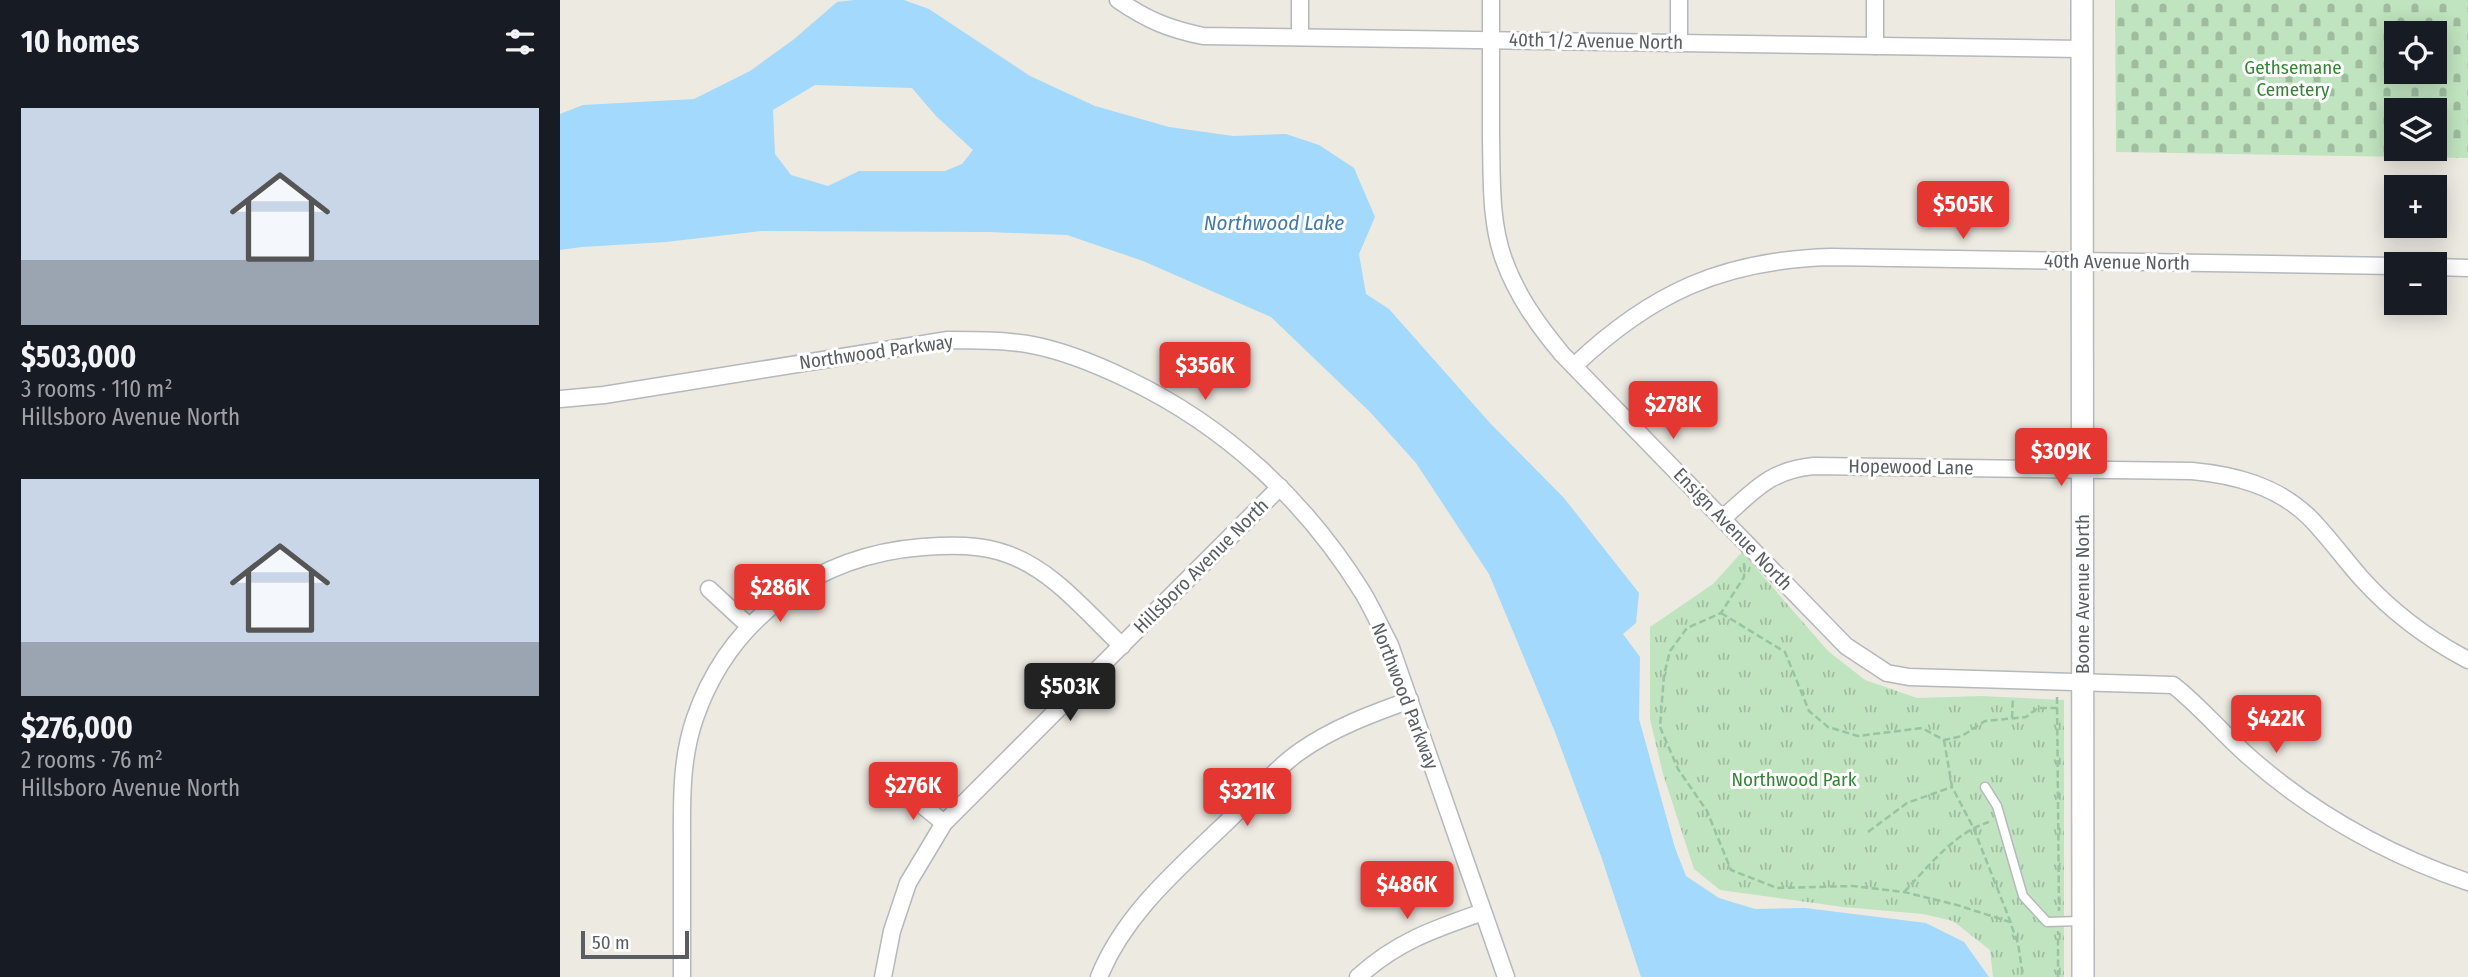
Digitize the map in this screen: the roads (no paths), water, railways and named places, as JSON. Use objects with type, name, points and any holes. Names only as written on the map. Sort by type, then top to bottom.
[{"type":"street","name":"40th 1/2 Avenue North","points":[[1118,0],[1145,19],[1203,36],[2082,49]]},
{"type":"street","points":[[1300,0],[1300,37]]},
{"type":"street","name":"Ensign Avenue North","points":[[1491,0],[1491,183],[1503,258],[1518,294],[1538,325],[1574,366],[1846,646],[1887,673],[1934,678],[2173,685],[2291,792],[2342,827],[2392,852],[2468,882]]},
{"type":"street","points":[[1679,0],[1679,43]]},
{"type":"street","points":[[1875,0],[1875,46]]},
{"type":"street","name":"Boone Avenue North","points":[[2082,0],[2083,977]]},
{"type":"street","name":"40th Avenue North","points":[[1574,366],[1625,322],[1662,298],[1701,280],[1745,267],[1791,258],[2384,266]]},
{"type":"street","points":[[2447,267],[2468,268]]},
{"type":"street","name":"Northwood Parkway","points":[[560,399],[604,395],[935,342],[989,340],[1030,345],[1068,354],[1159,394],[1207,425],[1253,461],[1280,487],[1331,546],[1364,594],[1390,645],[1506,977]]},
{"type":"street","name":"Hopewood Lane","points":[[1723,518],[1772,476],[1793,468],[1814,466],[2224,474],[2253,482],[2282,497],[2308,516],[2362,579],[2401,618],[2443,647],[2468,660]]},
{"type":"street","name":"Hillsboro Avenue North","points":[[883,977],[892,931],[908,883],[944,823],[1280,487]]},
{"type":"street","points":[[682,977],[682,803],[687,749],[695,719],[710,683],[749,626],[785,595],[856,559],[894,549],[959,545],[1006,554],[1034,568],[1050,578],[1122,646]]},
{"type":"street","points":[[709,589],[749,626]]},
{"type":"street","points":[[1099,977],[1107,957],[1127,925],[1151,897],[1297,753],[1352,721],[1410,700]]},
{"type":"street","points":[[906,792],[944,823]]},
{"type":"street","points":[[1357,977],[1376,960],[1401,944],[1428,931],[1483,912]]},
{"type":"lane","points":[[1985,787],[1997,806],[2024,896],[2047,922],[2083,921]]},
{"type":"water","name":"Northwood Lake","points":[[904,0],[929,9],[1030,76],[1095,106],[1169,127],[1233,136],[1286,134],[1319,145],[1354,168],[1375,217],[1359,254],[1366,294],[1389,309],[1490,423],[1564,498],[1639,593],[1636,623],[1623,634],[1640,657],[1639,719],[1675,848],[1686,876],[1719,898],[1755,909],[1805,908],[1926,923],[1964,942],[1989,977],[1641,977],[1601,856],[1555,732],[1489,574],[1416,463],[1370,412],[1271,317],[1143,261],[1067,235],[761,231],[560,250],[560,114],[583,105],[694,99],[750,71],[793,40],[837,2]],"holes":[[[815,85],[912,88],[936,116],[973,150],[962,164],[945,171],[859,171],[828,186],[791,175],[775,154],[773,110]]]},
{"type":"park label","name":"Gethsemane Cemetery","points":[[2293,78]]},
{"type":"park label","name":"Northwood Park","points":[[1794,779]]}]
